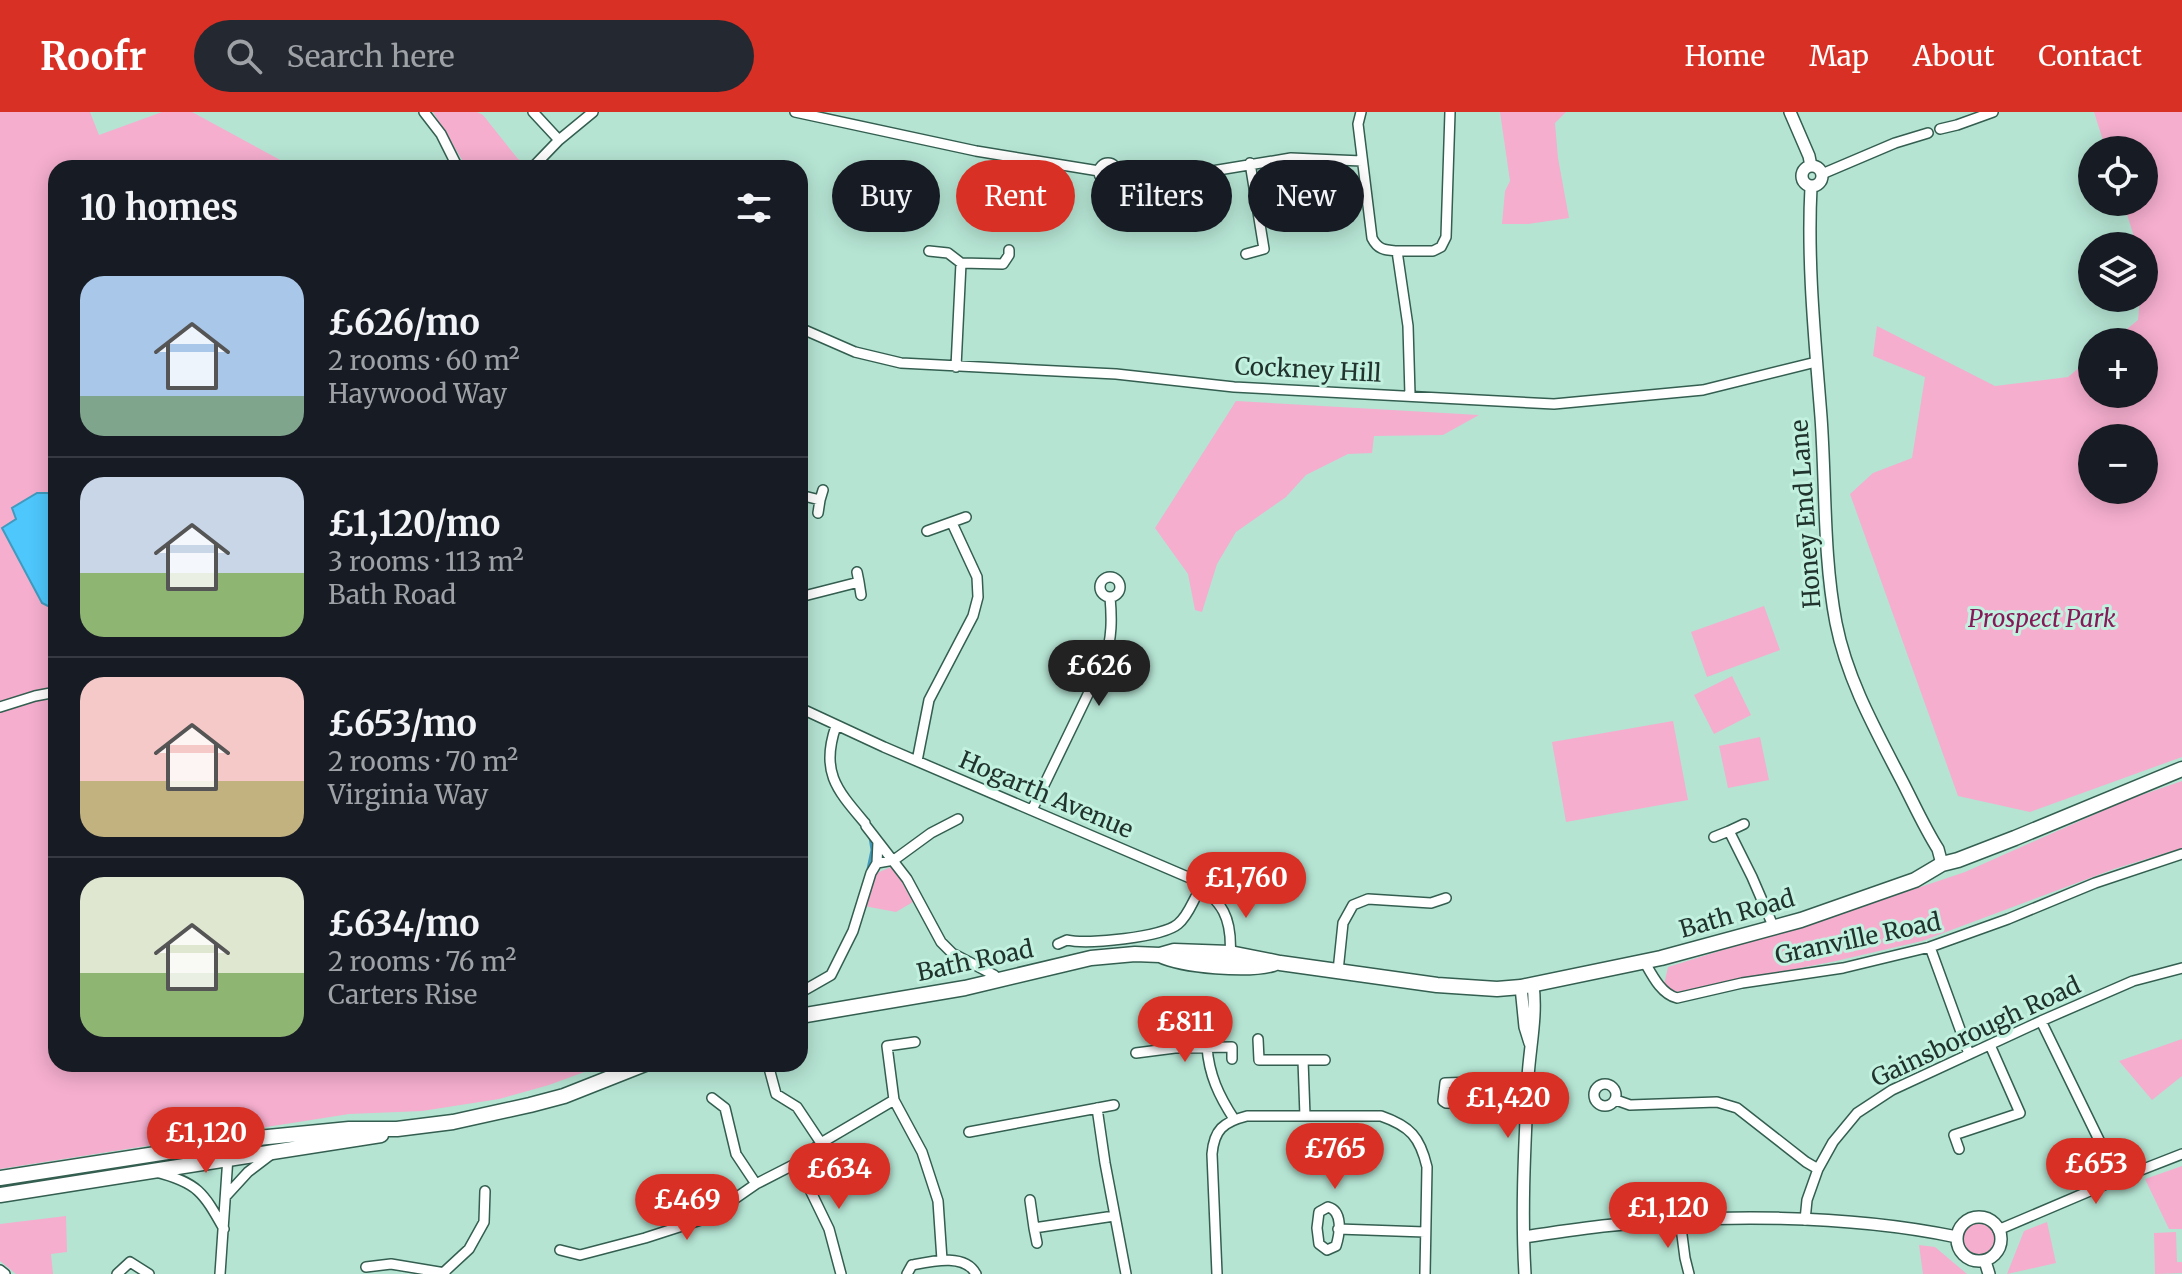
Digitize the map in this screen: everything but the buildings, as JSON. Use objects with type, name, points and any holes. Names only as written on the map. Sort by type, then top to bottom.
[{"type":"main road","name":"Bath Road","points":[[808,1015],[918,997],[1102,956],[1135,954],[1160,955],[1172,961],[1229,959],[1262,967],[1280,963],[1497,989],[1648,967],[1915,880],[1942,864],[2015,838],[2182,769]]},
{"type":"main road","points":[[0,1178],[229,1142],[453,1122],[583,1090],[626,1072]]},
{"type":"main road","points":[[0,1195],[376,1136],[397,1129]]},
{"type":"street","points":[[424,112],[441,134],[454,160]]},
{"type":"street","points":[[533,112],[559,140]]},
{"type":"street","points":[[540,160],[593,112]]},
{"type":"street","points":[[795,112],[976,151],[1099,171],[1110,163],[1118,174],[1194,174],[1248,163]]},
{"type":"street","points":[[1361,112],[1358,124],[1362,160]]},
{"type":"street","points":[[1364,176],[1372,238],[1376,245],[1384,250],[1397,251],[1433,251],[1441,247],[1446,237],[1450,112]]},
{"type":"street","name":"Honey End Lane","points":[[1790,112],[1811,166],[1805,168],[1802,174],[1805,184],[1811,187],[1808,231],[1824,457],[1825,528],[1828,572],[1843,651],[1871,721],[1938,849],[1942,864]]},
{"type":"street","points":[[1954,112],[1957,125]]},
{"type":"street","points":[[1940,129],[1993,112]]},
{"type":"street","points":[[1822,174],[1895,143],[1928,133]]},
{"type":"street","points":[[1275,160],[1338,160]]},
{"type":"street","points":[[1811,166],[1817,167],[1822,174],[1820,183],[1811,187]]},
{"type":"street","points":[[1246,254],[1264,249],[1261,232]]},
{"type":"street","points":[[929,251],[948,253],[961,263],[1003,264],[1009,250]]},
{"type":"street","points":[[1397,251],[1408,326],[1410,395]]},
{"type":"street","points":[[956,367],[961,263]]},
{"type":"street","name":"Cockney Hill","points":[[808,331],[855,352],[901,363],[1116,374],[1234,387],[1554,404],[1703,390],[1816,362]]},
{"type":"street","points":[[808,495],[822,495],[818,513]]},
{"type":"street","points":[[927,531],[966,517]]},
{"type":"street","points":[[917,761],[929,700],[973,616],[978,597],[977,577],[952,523]]},
{"type":"street","points":[[808,594],[858,577],[861,595]]},
{"type":"street","points":[[1032,810],[1105,659],[1111,637],[1110,597]]},
{"type":"street","points":[[0,707],[48,694]]},
{"type":"street","name":"Hogarth Avenue","points":[[808,712],[1171,870],[1202,887],[1229,921],[1229,959]]},
{"type":"street","points":[[836,726],[831,740],[830,763],[832,778],[839,791],[907,879],[941,942],[952,953],[999,980]]},
{"type":"street","points":[[877,863],[894,860],[931,833],[958,819]]},
{"type":"street","points":[[1714,837],[1744,824]]},
{"type":"street","points":[[1729,831],[1774,928]]},
{"type":"street","points":[[808,988],[831,975],[853,931],[877,863],[878,842]]},
{"type":"street","name":"Granville Road","points":[[1648,967],[1665,992],[1677,998],[1742,983],[1843,968],[1930,947],[2095,883],[2182,854]]},
{"type":"street","points":[[1058,944],[1067,940],[1077,943],[1167,931],[1188,912],[1202,887]]},
{"type":"street","points":[[1338,971],[1343,923],[1353,905],[1368,899],[1431,903],[1446,898]]},
{"type":"street","points":[[1930,947],[1969,1054]]},
{"type":"street","name":"Gainsborough Road","points":[[1805,1220],[1807,1200],[1818,1169],[1833,1142],[1857,1113],[1892,1090],[2041,1021],[2133,981],[2182,968]]},
{"type":"street","points":[[1525,1274],[1527,1098],[1536,1007],[1527,986]]},
{"type":"street","points":[[2041,1021],[2118,1179]]},
{"type":"street","points":[[1258,1039],[1259,1060],[1325,1060]]},
{"type":"street","points":[[915,1042],[887,1046],[894,1100],[922,1152],[938,1201],[942,1260]]},
{"type":"street","points":[[1959,1149],[1954,1135],[2020,1113],[1990,1045]]},
{"type":"street","points":[[1207,1047],[1211,1074],[1219,1095],[1234,1119]]},
{"type":"street","points":[[1136,1053],[1175,1048],[1232,1047],[1232,1059]]},
{"type":"street","points":[[1303,1060],[1305,1116]]},
{"type":"street","points":[[770,1072],[776,1094],[797,1107],[821,1143]]},
{"type":"street","points":[[1503,1096],[1527,1098]]},
{"type":"street","points":[[712,1098],[725,1108],[736,1154],[756,1184]]},
{"type":"street","points":[[560,1250],[580,1255],[707,1218],[756,1184],[797,1163],[821,1143],[894,1100]]},
{"type":"street","points":[[1616,1100],[1630,1105],[1717,1102],[1737,1108],[1818,1169]]},
{"type":"street","points":[[969,1132],[1114,1105]]},
{"type":"street","points":[[1097,1108],[1126,1274]]},
{"type":"street","points":[[1217,1274],[1213,1141],[1218,1132],[1234,1119],[1247,1116],[1381,1116],[1401,1123],[1412,1132],[1427,1167],[1425,1274]]},
{"type":"street","points":[[220,1274],[229,1142]]},
{"type":"street","points":[[226,1196],[248,1172],[275,1151]]},
{"type":"street","points":[[1998,1230],[2182,1154]]},
{"type":"street","points":[[797,1163],[829,1229],[841,1274]]},
{"type":"street","points":[[150,1171],[176,1177],[192,1185],[204,1196],[224,1229]]},
{"type":"street","points":[[366,1267],[391,1264],[444,1273],[469,1249],[484,1222],[485,1191]]},
{"type":"street","points":[[1030,1200],[1037,1243]]},
{"type":"street","points":[[1034,1228],[1114,1216]]},
{"type":"street","points":[[1974,1218],[1988,1220],[1998,1230],[2001,1242],[1996,1253],[1985,1261],[1970,1260],[1957,1244],[1957,1237],[1963,1223],[1974,1218]]},
{"type":"street","points":[[1524,1237],[1602,1226],[1680,1220],[1805,1220],[1873,1225],[1957,1237]]},
{"type":"street","points":[[1680,1220],[1689,1274]]},
{"type":"street","points":[[1338,1229],[1425,1232]]},
{"type":"street","points":[[907,1274],[912,1265],[942,1260],[966,1263],[975,1269],[976,1274]]},
{"type":"street","points":[[1985,1261],[1989,1274]]},
{"type":"street","points":[[117,1274],[130,1262],[149,1274]]},
{"type":"street","points":[[0,1270],[5,1274]]},
{"type":"green space","points":[[0,112],[90,112],[99,135],[162,112],[192,112],[280,160],[48,160],[48,1072],[584,1072],[499,1099],[422,1111],[349,1114],[0,1169]]},
{"type":"green space","points":[[433,112],[477,112],[483,115],[520,160],[462,160]]},
{"type":"green space","points":[[1500,112],[1566,112],[1555,123],[1569,218],[1502,224],[1505,191],[1510,181]]},
{"type":"green space","name":"Prospect Park","points":[[2094,112],[2182,112],[2182,757],[2030,812],[1958,796],[1850,494],[1873,473],[1912,458],[1925,377],[1873,356],[1877,326],[1995,386],[2068,377],[2078,369],[2078,408],[2158,408],[2158,328],[2128,328],[2138,320],[2139,312],[2158,312],[2158,232],[2133,232],[2127,216],[2158,216],[2158,136],[2102,136]]},
{"type":"green space","points":[[1236,401],[1479,415],[1443,435],[1374,436],[1372,453],[1348,454],[1306,475],[1286,497],[1236,532],[1217,564],[1202,612],[1195,610],[1188,574],[1155,528]]},
{"type":"green space","points":[[1764,606],[1780,650],[1707,677],[1691,632]]},
{"type":"green space","points":[[1732,676],[1751,715],[1714,734],[1694,695]]},
{"type":"green space","points":[[1673,721],[1688,800],[1566,822],[1552,742]]},
{"type":"green space","points":[[1760,737],[1769,780],[1728,788],[1719,746]]},
{"type":"green space","points":[[2182,781],[2182,848],[2114,869],[1922,941],[1677,992],[1668,990],[1664,985],[1668,967],[1965,872],[2127,800]]},
{"type":"green space","points":[[893,866],[913,902],[896,912],[864,906],[877,873]]},
{"type":"green space","points":[[2182,1039],[2182,1076],[2152,1100],[2119,1061]]},
{"type":"green space","points":[[2182,1166],[2182,1229],[2169,1229],[2145,1179]]},
{"type":"green space","points":[[66,1216],[67,1252],[51,1254],[53,1274],[16,1274],[0,1261],[0,1224]]},
{"type":"green space","points":[[1979,1222],[1992,1227],[1997,1240],[1992,1253],[1979,1258],[1966,1253],[1961,1240],[1966,1227]]},
{"type":"green space","points":[[2047,1222],[2056,1263],[2007,1274],[2024,1231]]},
{"type":"green space","points":[[2176,1232],[2177,1262],[2182,1262],[2182,1273],[2155,1274],[2154,1233]]},
{"type":"green space","points":[[1919,1245],[1935,1247],[1967,1274],[1923,1274]]},
{"type":"water","points":[[37,493],[48,493],[48,606],[42,603],[2,528],[16,519],[12,508]]},
{"type":"waterway","points":[[868,869],[872,850],[870,837]]}]
